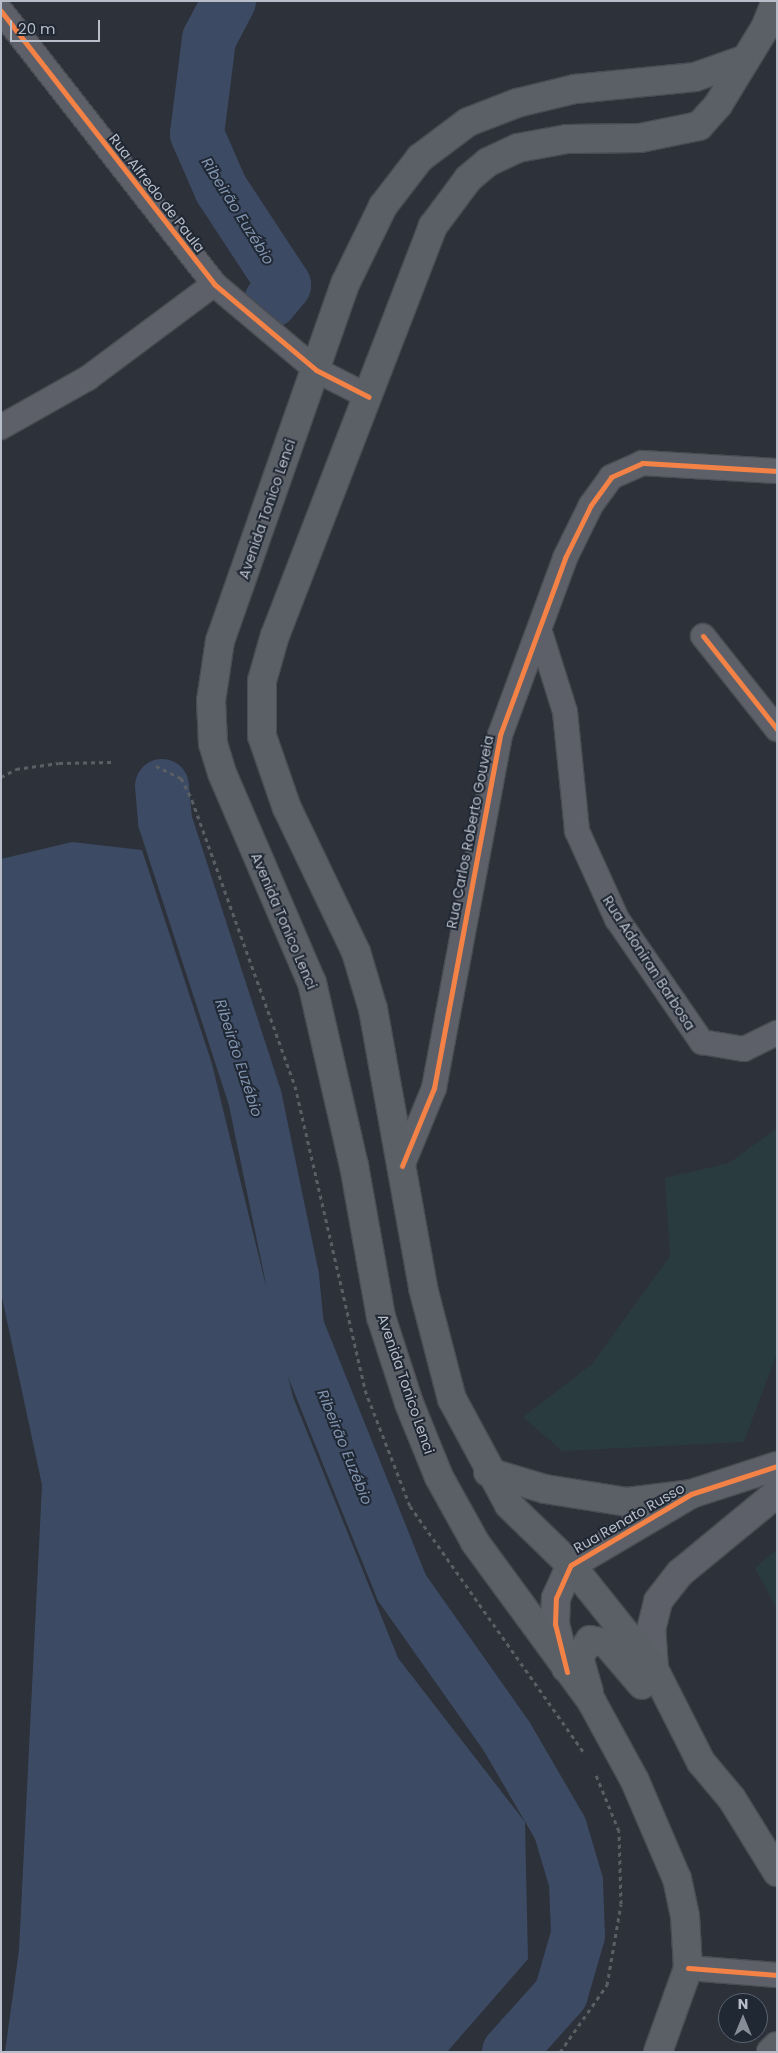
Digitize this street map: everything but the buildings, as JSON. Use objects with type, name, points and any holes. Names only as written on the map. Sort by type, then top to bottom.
[{"type":"main road","points":[[701,1762],[654,1669],[571,1565],[525,1523],[488,1472],[452,1399],[433,1337],[373,1009],[356,952],[287,808],[262,736],[262,681],[275,635],[433,226],[468,179],[488,162],[541,142],[640,138],[686,131],[698,126],[718,105],[746,59],[776,1]]},
{"type":"main road","name":"Avenida Tonico Lenci","points":[[658,2052],[688,1968],[685,1916],[677,1879],[635,1781],[592,1702],[568,1672],[475,1542],[439,1477],[409,1403],[381,1318],[354,1166],[312,983],[232,799],[213,743],[211,701],[220,641],[346,282],[383,206],[420,158],[468,122],[566,92],[695,77],[746,59]]},
{"type":"main road","points":[[488,1472],[544,1489],[627,1502],[691,1494]]},
{"type":"main road","points":[[592,1702],[579,1657],[585,1644],[596,1640],[606,1644],[633,1671],[701,1762],[732,1799],[777,1872]]},
{"type":"main road","points":[[771,2052],[777,2046]]},
{"type":"street","name":"Rua Alfredo de Paula","points":[[1,11],[214,284],[316,370],[368,398]]},
{"type":"street","points":[[1,427],[88,378],[214,284]]},
{"type":"street","name":"Rua Carlos Roberto Gouveia","points":[[402,1166],[434,1088],[500,735],[540,632],[565,558],[610,477],[642,464],[670,462],[777,471]]},
{"type":"street","name":"Rua Adoniran Barbosa","points":[[540,632],[565,712],[577,831],[617,920],[702,1042],[744,1049],[777,1033]]},
{"type":"street","points":[[703,636],[777,729]]},
{"type":"street","name":"Rua Renato Russo","points":[[568,1672],[555,1624],[556,1607],[571,1565],[691,1494],[777,1466]]},
{"type":"street","points":[[654,1669],[651,1630],[658,1601],[680,1572],[777,1493]]},
{"type":"street","points":[[688,1968],[777,1975]]},
{"type":"path","points":[[1,777],[16,769],[59,763],[113,762]]},
{"type":"path","points":[[156,766],[181,778],[192,800]]},
{"type":"shaded area","points":[[777,1128],[777,1353],[744,1442],[562,1451],[523,1417],[592,1364],[670,1256],[665,1178],[729,1163]]},
{"type":"shaded area","points":[[777,1549],[777,1609],[755,1568]]},
{"type":"water","points":[[72,842],[142,850],[212,1064],[293,1397],[398,1658],[525,1822],[528,1959],[447,2052],[5,2052],[19,1950],[42,1485],[1,1293],[1,859]]},
{"type":"waterway","name":"Ribeirão Euzébio","points":[[229,1],[209,39],[197,134],[221,189],[284,285],[271,301]]},
{"type":"waterway","name":"Ribeirão Euzébio","points":[[162,786],[165,821],[255,1098],[292,1276],[297,1327],[402,1588],[507,1737],[560,1828],[576,1882],[578,1935],[561,1994],[509,2052]]},
{"type":"cycle path","points":[[1,11],[214,284],[316,370],[369,397]]},
{"type":"cycle path","points":[[402,1166],[434,1088],[500,735],[565,558],[591,505],[611,477],[642,463],[777,471]]},
{"type":"cycle path","points":[[703,636],[777,729]]},
{"type":"cycle path","points":[[567,1672],[555,1624],[556,1598],[571,1565],[691,1494],[777,1466]]},
{"type":"cycle path","points":[[688,1968],[777,1975]]}]
